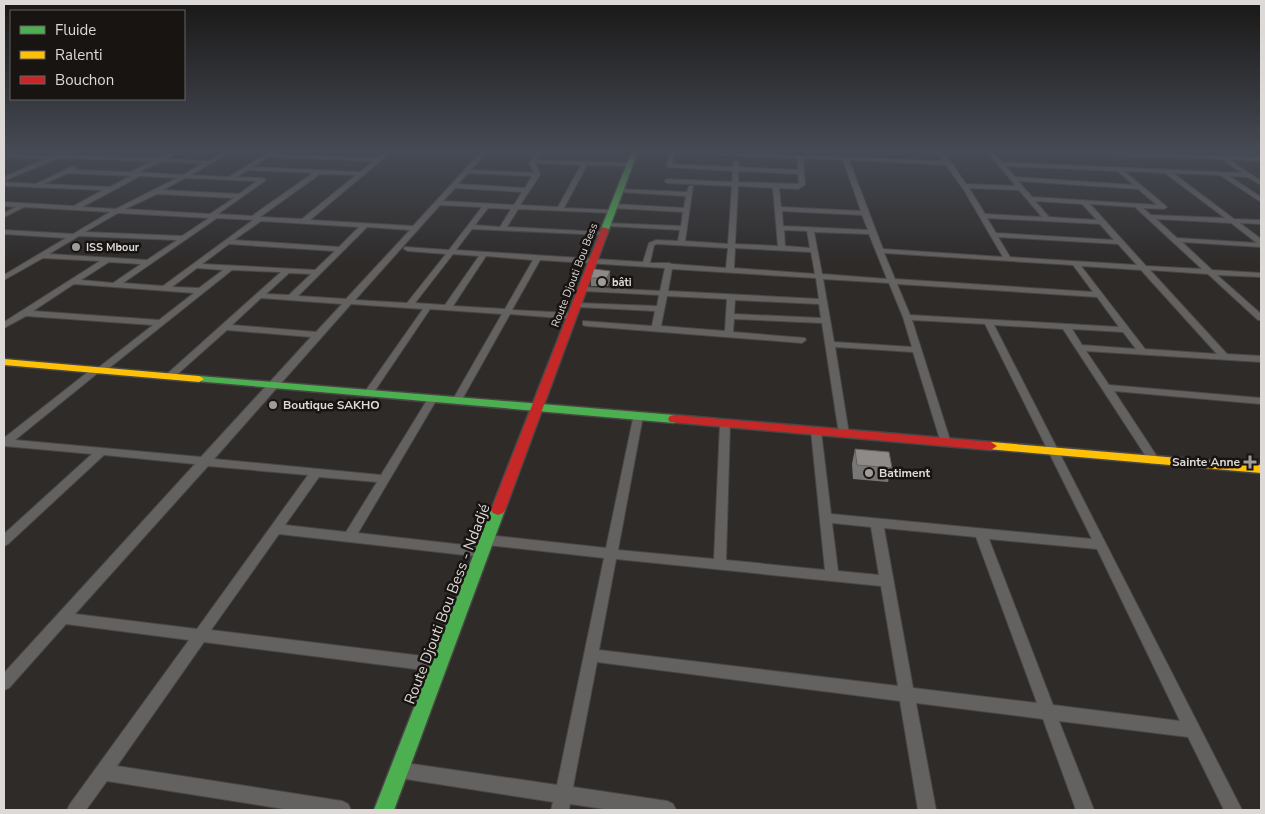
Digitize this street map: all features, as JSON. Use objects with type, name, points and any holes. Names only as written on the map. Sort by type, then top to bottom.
[{"type":"main road","name":"Route Djouti Bou Bess","points":[[537,408],[620,190]]},
{"type":"main road","points":[[4,362],[1261,469]]},
{"type":"main road","name":"Route Djouti Bou Bess - Ndadjé","points":[[384,810],[537,408]]},
{"type":"street","points":[[74,208],[110,189]]},
{"type":"street","points":[[6,275],[44,256],[74,235],[116,211],[161,189]]},
{"type":"street","points":[[115,285],[184,238],[250,189]]},
{"type":"street","points":[[165,288],[296,189]]},
{"type":"street","points":[[304,221],[343,189]]},
{"type":"street","points":[[4,683],[451,189]]},
{"type":"street","points":[[508,189],[526,190]]},
{"type":"street","points":[[560,209],[571,189]]},
{"type":"street","points":[[681,243],[691,189]]},
{"type":"street","points":[[730,270],[735,189]]},
{"type":"street","points":[[776,189],[782,248]]},
{"type":"street","points":[[856,189],[880,252],[908,317],[946,443]]},
{"type":"street","points":[[966,189],[984,216],[1008,259]]},
{"type":"street","points":[[1022,189],[1047,219]]},
{"type":"street","points":[[1141,189],[1178,218]]},
{"type":"street","points":[[1190,189],[1261,244]]},
{"type":"street","points":[[1246,189],[1259,197]]},
{"type":"street","points":[[502,228],[526,190]]},
{"type":"street","points":[[620,190],[690,194]]},
{"type":"street","points":[[156,192],[240,196]]},
{"type":"street","points":[[1030,199],[1164,207]]},
{"type":"street","points":[[1084,202],[1224,356]]},
{"type":"street","points":[[4,204],[416,228]]},
{"type":"street","points":[[438,204],[560,209],[687,210]]},
{"type":"street","points":[[4,215],[23,205]]},
{"type":"street","points":[[1136,205],[1261,318]]},
{"type":"street","points":[[409,306],[486,206]]},
{"type":"street","points":[[778,209],[865,213]]},
{"type":"street","points":[[984,216],[1102,222]]},
{"type":"street","points":[[1151,217],[1261,222]]},
{"type":"street","points":[[291,298],[365,225]]},
{"type":"street","points":[[470,227],[684,228]]},
{"type":"street","points":[[780,228],[872,232]]},
{"type":"street","points":[[810,229],[820,276],[844,434]]},
{"type":"street","points":[[4,232],[184,238]]},
{"type":"street","points":[[4,239],[16,233]]},
{"type":"street","points":[[993,235],[1120,242]]},
{"type":"street","points":[[1175,240],[1261,244]]},
{"type":"street","points":[[228,242],[340,249]]},
{"type":"street","points":[[646,264],[652,243],[813,250]]},
{"type":"street","points":[[408,249],[1099,296]]},
{"type":"street","points":[[880,252],[1261,275]]},
{"type":"street","points":[[447,308],[484,254]]},
{"type":"street","points":[[44,256],[150,262]]},
{"type":"street","points":[[457,401],[538,257]]},
{"type":"street","points":[[4,326],[109,259]]},
{"type":"street","points":[[1075,263],[1142,351]]},
{"type":"street","points":[[196,266],[317,272]]},
{"type":"street","points":[[656,329],[669,266]]},
{"type":"street","points":[[4,442],[161,323],[231,267]]},
{"type":"street","points":[[170,376],[288,270]]},
{"type":"street","points":[[72,282],[202,291]]},
{"type":"street","points":[[583,289],[823,302]]},
{"type":"street","points":[[260,296],[572,316]]},
{"type":"street","points":[[729,335],[731,298]]},
{"type":"street","points":[[577,305],[660,308]]},
{"type":"street","points":[[1249,306],[1261,307]]},
{"type":"street","points":[[369,393],[428,307]]},
{"type":"street","points":[[24,313],[161,323]]},
{"type":"street","points":[[731,316],[827,321]]},
{"type":"street","points":[[908,317],[1126,330]]},
{"type":"street","points":[[988,321],[1233,810]]},
{"type":"street","points":[[586,323],[802,340]]},
{"type":"street","points":[[1065,326],[1155,460]]},
{"type":"street","points":[[225,327],[318,335]]},
{"type":"street","points":[[831,344],[918,350]]},
{"type":"street","points":[[1080,348],[1261,359]]},
{"type":"street","points":[[1107,388],[1261,401]]},
{"type":"street","points":[[349,538],[432,399]]},
{"type":"street","points":[[562,802],[638,416]]},
{"type":"street","points":[[720,564],[725,424]]},
{"type":"street","points":[[816,431],[832,575]]},
{"type":"street","points":[[4,442],[384,479]]},
{"type":"street","points":[[4,541],[102,451]]},
{"type":"street","points":[[76,810],[316,472]]},
{"type":"street","points":[[825,518],[1101,545]]},
{"type":"street","points":[[877,524],[927,810]]},
{"type":"street","points":[[276,529],[349,538],[611,555],[888,581]]},
{"type":"street","points":[[981,533],[1085,810]]},
{"type":"street","points":[[62,618],[439,665]]},
{"type":"street","points":[[591,655],[1193,730]]},
{"type":"street","points":[[399,770],[562,802],[666,810]]},
{"type":"street","points":[[103,772],[342,810]]},
{"type":"building","points":[[594,269],[610,271],[607,278],[591,278]]},
{"type":"building","points":[[855,449],[889,452],[892,468],[857,465]]},
{"type":"traffic: fast","points":[[605,229],[620,189]]},
{"type":"traffic: fast","points":[[199,379],[674,419]]},
{"type":"traffic: fast","points":[[384,810],[498,510]]},
{"type":"traffic: slow","points":[[4,362],[199,379]]},
{"type":"traffic: slow","points":[[991,446],[1261,469]]},
{"type":"traffic: jam","points":[[498,510],[605,229]]},
{"type":"traffic: jam","points":[[674,419],[991,446]]},
{"type":"place","name":"ISS Mbour","points":[[76,247]]},
{"type":"place","name":"bâti","points":[[602,282]]},
{"type":"place","name":"Boutique SAKHO","points":[[273,405]]},
{"type":"place","name":"Sainte Anne","points":[[1250,462]]},
{"type":"place","name":"Batiment","points":[[869,473]]}]
